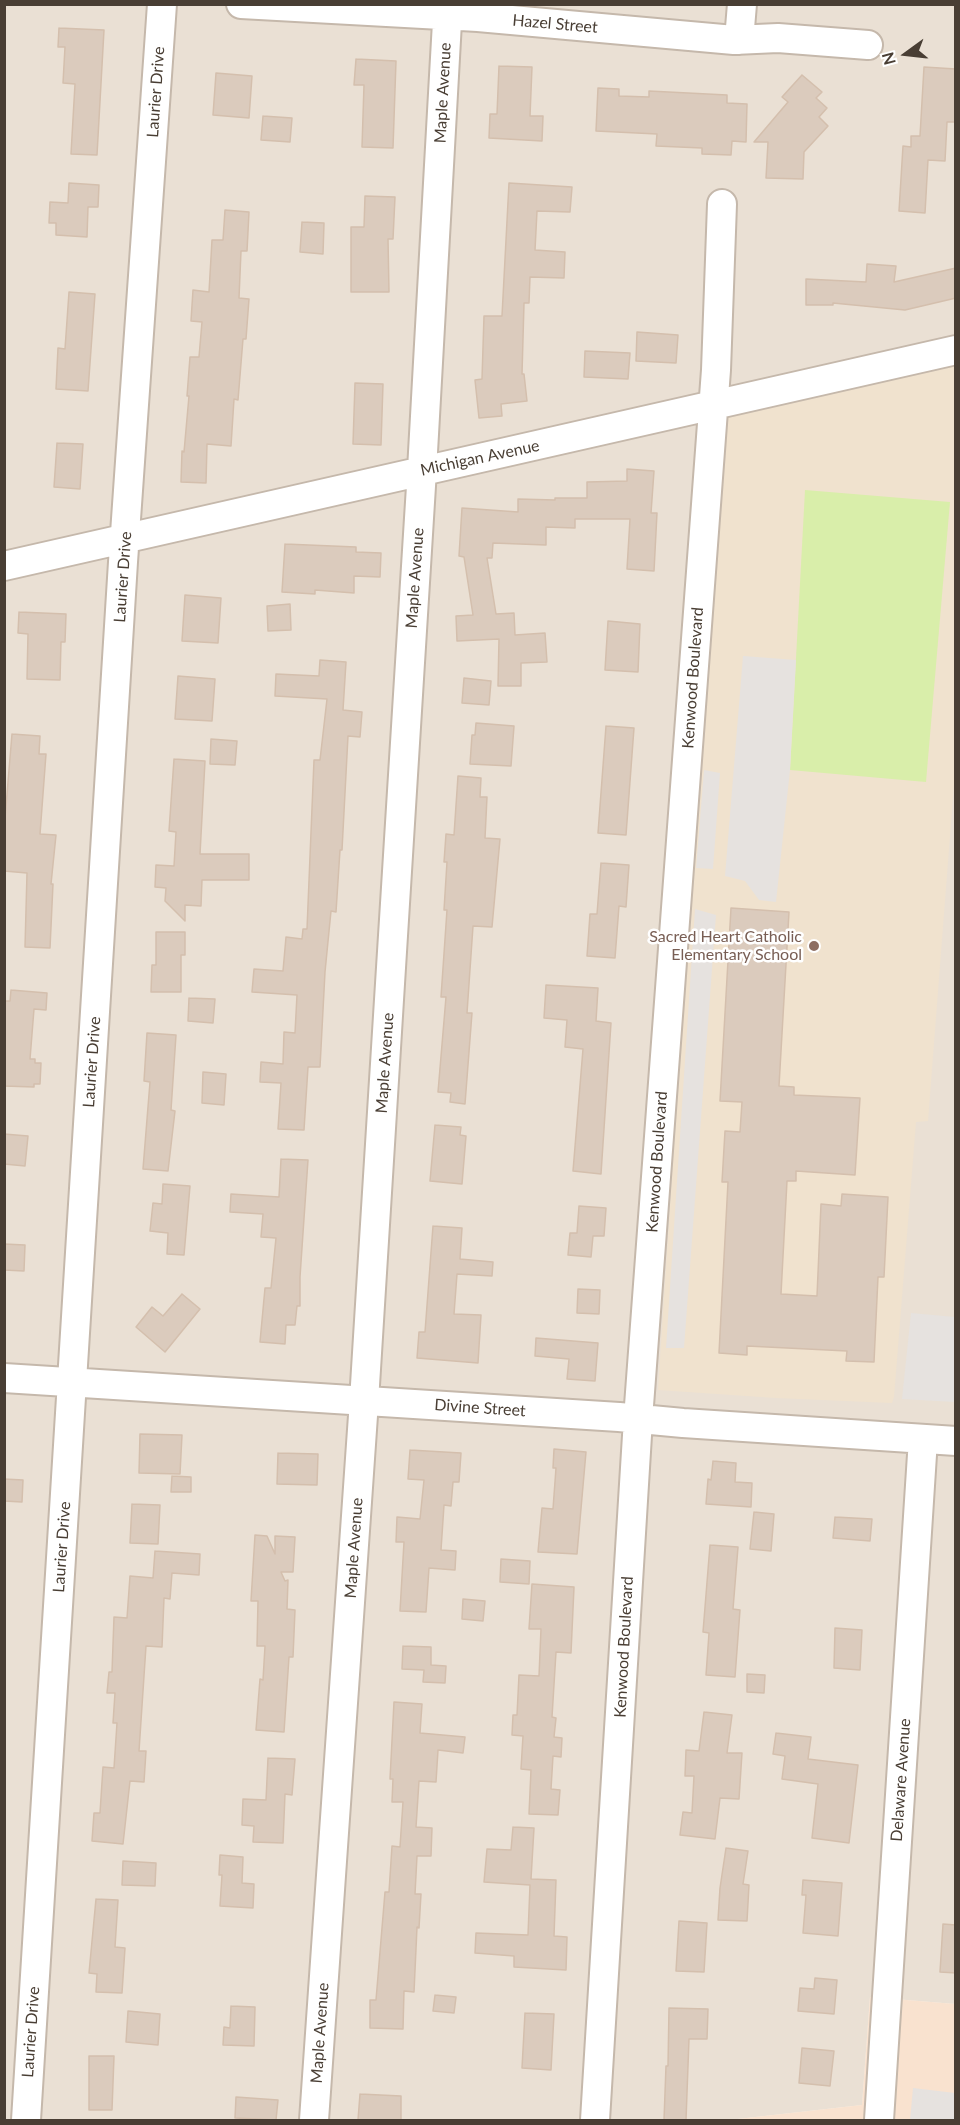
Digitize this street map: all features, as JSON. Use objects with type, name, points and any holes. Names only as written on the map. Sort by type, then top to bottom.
[{"type":"street","name":"Laurier Drive","points":[[26,2121],[125,539],[162,4]]},
{"type":"street","name":"Hazel Street","points":[[241,4],[448,11],[488,18],[739,40],[778,38],[868,45]]},
{"type":"street","points":[[739,40],[742,4]]},
{"type":"street","name":"Maple Avenue","points":[[314,2121],[364,1401],[448,11]]},
{"type":"street","name":"Kenwood Boulevard","points":[[595,2121],[638,1419],[716,370],[722,204]]},
{"type":"street","name":"Michigan Avenue","points":[[4,566],[956,350]]},
{"type":"street","name":"Divine Street","points":[[4,1378],[956,1441]]},
{"type":"street","name":"Delaware Avenue","points":[[879,2120],[923,1439]]},
{"type":"street","points":[[879,2120],[892,2121]]},
{"type":"shaded area","points":[[5,5],[955,5],[955,2004],[870,1997],[862,2105],[729,2120],[5,2120]]},
{"type":"shaded area","name":"Sacred Heart Catholic Elementary School","points":[[955,361],[955,771],[928,1121],[916,1122],[894,1397],[892,1403],[658,1390],[720,440],[724,422],[733,413]]},
{"type":"shaded area","points":[[743,656],[796,660],[790,770],[776,902],[759,900],[745,881],[725,876]]},
{"type":"shaded area","points":[[704,770],[720,773],[713,869],[696,868]]},
{"type":"shaded area","points":[[695,909],[716,915],[684,1348],[666,1348]]},
{"type":"shaded area","points":[[911,1313],[955,1317],[955,1402],[902,1399]]},
{"type":"shaded area","points":[[870,1997],[955,2004],[955,2120],[729,2120],[862,2105]]},
{"type":"shaded area","points":[[913,2088],[955,2093],[955,2120],[910,2120]]},
{"type":"green space","points":[[805,490],[950,502],[926,782],[790,770]]},
{"type":"building","points":[[59,28],[104,30],[97,155],[71,154],[75,84],[63,83],[65,47],[58,47]]},
{"type":"building","points":[[356,59],[396,61],[393,148],[362,147],[364,85],[354,85]]},
{"type":"building","points":[[499,66],[532,67],[530,116],[543,116],[542,141],[489,138],[490,114],[497,114]]},
{"type":"building","points":[[924,67],[956,69],[956,122],[947,122],[945,161],[928,160],[925,213],[899,211],[903,146],[911,147],[911,136],[920,136]]},
{"type":"building","points":[[216,73],[252,76],[249,118],[213,115]]},
{"type":"building","points":[[802,75],[822,92],[816,98],[827,108],[819,117],[828,126],[804,152],[803,179],[766,178],[768,142],[754,142],[788,102],[782,97]]},
{"type":"building","points":[[598,88],[619,89],[619,96],[649,97],[649,91],[727,95],[727,103],[747,104],[746,142],[732,141],[731,155],[702,154],[702,148],[656,146],[657,134],[596,131]]},
{"type":"building","points":[[263,116],[292,118],[290,142],[261,140]]},
{"type":"building","points":[[69,183],[99,185],[98,207],[88,207],[87,237],[56,235],[56,223],[49,223],[50,202],[68,203]]},
{"type":"building","points":[[509,183],[572,187],[570,212],[537,211],[535,250],[565,252],[564,278],[530,277],[529,303],[524,303],[522,374],[524,374],[527,401],[501,404],[502,416],[479,418],[475,380],[482,379],[484,316],[502,316]]},
{"type":"building","points":[[365,196],[395,197],[393,239],[388,239],[389,292],[351,292],[351,227],[364,227]]},
{"type":"building","points":[[225,210],[249,212],[247,251],[241,251],[239,298],[249,299],[246,339],[243,339],[238,400],[234,399],[231,446],[207,444],[206,483],[181,482],[182,451],[184,452],[189,396],[187,396],[190,357],[199,357],[202,322],[191,321],[193,290],[209,292],[212,240],[223,240]]},
{"type":"building","points":[[302,222],[324,223],[323,254],[300,252]]},
{"type":"building","points":[[867,264],[896,266],[894,282],[956,268],[956,298],[905,310],[833,303],[833,305],[806,305],[806,279],[866,282]]},
{"type":"building","points":[[69,292],[95,294],[88,391],[56,389],[58,348],[65,349]]},
{"type":"building","points":[[637,332],[678,335],[676,363],[636,361]]},
{"type":"building","points":[[585,351],[630,353],[628,379],[584,377]]},
{"type":"building","points":[[355,383],[383,384],[381,445],[353,444]]},
{"type":"building","points":[[57,443],[83,444],[80,489],[54,487]]},
{"type":"building","points":[[627,469],[654,471],[651,513],[657,513],[654,571],[627,569],[630,519],[575,519],[575,528],[546,527],[546,545],[493,543],[492,558],[487,558],[496,614],[514,613],[515,635],[545,633],[547,662],[521,663],[521,686],[498,686],[499,639],[457,641],[456,616],[473,615],[464,557],[459,556],[462,508],[518,512],[518,499],[587,498],[587,482],[627,481]]},
{"type":"building","points":[[285,544],[356,547],[356,552],[381,553],[380,577],[354,576],[354,593],[315,590],[315,594],[282,592]]},
{"type":"building","points":[[185,595],[221,598],[218,643],[182,641]]},
{"type":"building","points":[[290,604],[291,630],[268,631],[267,606]]},
{"type":"building","points":[[19,612],[66,614],[65,642],[61,642],[60,680],[27,679],[28,634],[18,633]]},
{"type":"building","points":[[608,621],[640,624],[638,672],[605,670]]},
{"type":"building","points":[[320,660],[346,662],[343,710],[362,712],[360,737],[348,736],[342,850],[340,850],[336,912],[331,911],[320,1067],[308,1067],[304,1130],[278,1129],[281,1083],[260,1082],[261,1062],[283,1064],[284,1032],[295,1033],[297,995],[252,992],[254,969],[283,971],[286,937],[302,939],[303,929],[307,929],[314,760],[320,760],[327,699],[275,696],[276,674],[319,676]]},
{"type":"building","points":[[178,676],[215,679],[212,721],[175,719]]},
{"type":"building","points":[[464,678],[491,681],[489,705],[462,703]]},
{"type":"building","points":[[476,723],[514,726],[511,766],[470,764],[472,735],[475,735]]},
{"type":"building","points":[[606,726],[634,728],[626,835],[598,833]]},
{"type":"building","points":[[12,734],[40,736],[39,754],[46,754],[40,834],[56,835],[51,884],[53,884],[50,948],[25,947],[27,873],[4,871],[4,830]]},
{"type":"building","points":[[211,739],[237,741],[235,765],[210,764]]},
{"type":"building","points":[[174,759],[205,761],[200,854],[249,854],[249,880],[202,880],[201,906],[185,905],[185,921],[165,901],[166,888],[155,887],[156,865],[174,866],[176,832],[169,831]]},
{"type":"building","points":[[458,776],[481,778],[480,797],[487,797],[485,838],[500,839],[492,927],[473,926],[467,1013],[472,1013],[465,1104],[450,1102],[451,1093],[438,1092],[446,997],[441,997],[447,910],[444,910],[447,862],[444,862],[446,834],[454,835]]},
{"type":"building","points":[[601,863],[629,865],[626,907],[619,906],[615,958],[587,956],[590,914],[597,914]]},
{"type":"building","name":"Sacred Heart Catholic Elementary School","points":[[731,908],[789,912],[779,1086],[794,1087],[794,1095],[860,1098],[855,1175],[796,1171],[796,1181],[787,1181],[781,1294],[817,1296],[821,1204],[841,1206],[842,1194],[888,1197],[884,1277],[878,1277],[874,1362],[846,1361],[847,1351],[747,1346],[747,1355],[719,1353],[728,1182],[722,1182],[725,1131],[740,1132],[742,1102],[720,1101]]},
{"type":"building","points":[[156,932],[185,932],[185,955],[181,955],[181,992],[151,992],[152,965],[156,965]]},
{"type":"building","points":[[546,985],[598,988],[596,1021],[611,1023],[601,1174],[573,1171],[583,1049],[565,1047],[567,1020],[544,1018]]},
{"type":"building","points":[[11,990],[47,993],[46,1010],[34,1009],[30,1059],[35,1059],[35,1063],[41,1063],[40,1084],[34,1084],[34,1087],[4,1086],[4,1001],[10,1001]]},
{"type":"building","points":[[189,998],[215,999],[213,1023],[188,1021]]},
{"type":"building","points":[[147,1033],[176,1035],[171,1110],[175,1111],[168,1171],[143,1169],[150,1082],[144,1081]]},
{"type":"building","points":[[203,1072],[226,1074],[224,1105],[202,1103]]},
{"type":"building","points":[[435,1125],[461,1127],[460,1135],[466,1136],[462,1184],[430,1181]]},
{"type":"building","points":[[4,1134],[28,1136],[25,1166],[4,1164]]},
{"type":"building","points":[[281,1159],[308,1160],[300,1306],[297,1306],[295,1325],[286,1325],[285,1344],[260,1342],[265,1288],[271,1288],[276,1238],[261,1237],[263,1214],[230,1212],[231,1194],[279,1197]]},
{"type":"building","points":[[163,1184],[190,1186],[184,1255],[167,1254],[168,1233],[150,1231],[153,1203],[162,1204]]},
{"type":"building","points":[[579,1206],[606,1208],[604,1236],[593,1236],[591,1257],[568,1255],[570,1233],[577,1233]]},
{"type":"building","points":[[433,1226],[462,1228],[460,1259],[493,1262],[492,1276],[457,1274],[454,1314],[481,1315],[478,1363],[417,1358],[419,1332],[425,1332]]},
{"type":"building","points":[[4,1244],[25,1245],[24,1271],[4,1270]]},
{"type":"building","points":[[578,1289],[600,1290],[599,1314],[577,1313]]},
{"type":"building","points":[[182,1294],[200,1309],[165,1352],[136,1327],[152,1307],[163,1316]]},
{"type":"building","points":[[536,1338],[598,1343],[595,1381],[567,1379],[569,1359],[535,1356]]},
{"type":"building","points":[[140,1434],[182,1435],[180,1474],[139,1473]]},
{"type":"building","points":[[554,1449],[586,1452],[577,1554],[538,1552],[542,1508],[553,1509],[556,1468],[553,1468]]},
{"type":"building","points":[[410,1450],[461,1453],[459,1482],[453,1482],[451,1506],[444,1505],[441,1550],[456,1551],[455,1570],[429,1568],[426,1612],[400,1611],[404,1542],[396,1542],[397,1517],[420,1519],[424,1480],[408,1479]]},
{"type":"building","points":[[278,1453],[318,1454],[317,1485],[277,1484]]},
{"type":"building","points":[[713,1461],[736,1463],[735,1482],[752,1483],[751,1507],[706,1504],[708,1479],[711,1480]]},
{"type":"building","points":[[172,1476],[191,1477],[191,1492],[171,1492]]},
{"type":"building","points":[[4,1479],[23,1480],[22,1502],[4,1501]]},
{"type":"building","points":[[132,1504],[160,1505],[158,1544],[130,1543]]},
{"type":"building","points":[[754,1512],[774,1514],[771,1551],[750,1549]]},
{"type":"building","points":[[835,1517],[872,1519],[870,1541],[833,1538]]},
{"type":"building","points":[[255,1535],[267,1536],[275,1554],[275,1536],[295,1537],[293,1572],[281,1572],[285,1581],[288,1580],[287,1609],[295,1610],[293,1657],[289,1657],[284,1732],[256,1730],[265,1646],[257,1646],[258,1601],[251,1601]]},
{"type":"building","points":[[710,1545],[738,1547],[733,1609],[740,1610],[735,1677],[706,1675],[709,1633],[703,1632]]},
{"type":"building","points":[[155,1551],[200,1554],[199,1575],[172,1573],[170,1599],[164,1598],[162,1647],[146,1646],[139,1751],[146,1751],[144,1782],[130,1781],[123,1844],[92,1841],[94,1813],[100,1813],[103,1767],[114,1768],[117,1723],[113,1723],[115,1693],[107,1693],[109,1672],[112,1672],[114,1617],[127,1618],[130,1576],[153,1578]]},
{"type":"building","points":[[501,1559],[530,1561],[529,1584],[500,1582]]},
{"type":"building","points":[[532,1584],[574,1587],[571,1653],[556,1652],[552,1717],[556,1718],[554,1737],[562,1738],[561,1757],[553,1756],[551,1789],[560,1790],[558,1815],[529,1814],[531,1770],[521,1769],[523,1736],[512,1735],[513,1715],[517,1715],[519,1675],[539,1676],[541,1629],[529,1629]]},
{"type":"building","points":[[463,1599],[485,1601],[483,1621],[462,1619]]},
{"type":"building","points":[[835,1628],[862,1630],[860,1670],[834,1668]]},
{"type":"building","points":[[403,1646],[431,1647],[431,1665],[446,1666],[445,1683],[423,1682],[424,1670],[402,1669]]},
{"type":"building","points":[[747,1674],[765,1675],[764,1693],[747,1692]]},
{"type":"building","points":[[394,1702],[422,1704],[420,1733],[465,1737],[463,1753],[438,1750],[436,1782],[419,1781],[416,1827],[432,1828],[431,1856],[417,1856],[415,1894],[421,1894],[414,1992],[404,1991],[403,2029],[370,2028],[370,2000],[376,2000],[385,1892],[389,1892],[392,1846],[400,1847],[403,1802],[392,1802],[393,1779],[390,1779]]},
{"type":"building","points":[[704,1712],[732,1715],[727,1753],[742,1753],[739,1799],[720,1798],[715,1839],[680,1835],[683,1812],[692,1813],[694,1776],[685,1776],[686,1750],[699,1751]]},
{"type":"building","points":[[776,1733],[811,1737],[808,1759],[858,1765],[849,1843],[812,1838],[818,1784],[782,1779],[785,1756],[773,1754]]},
{"type":"building","points":[[268,1758],[295,1759],[292,1795],[285,1794],[283,1843],[253,1842],[254,1826],[242,1825],[243,1799],[266,1800]]},
{"type":"building","points":[[513,1827],[534,1828],[531,1879],[556,1880],[554,1936],[567,1937],[566,1970],[514,1967],[514,1956],[475,1953],[476,1933],[528,1935],[530,1885],[484,1882],[487,1849],[511,1850]]},
{"type":"building","points":[[726,1848],[748,1851],[743,1884],[749,1885],[747,1921],[718,1920]]},
{"type":"building","points":[[220,1855],[243,1857],[242,1883],[254,1884],[253,1908],[220,1906],[222,1875],[219,1875]]},
{"type":"building","points":[[123,1861],[156,1863],[155,1886],[122,1885]]},
{"type":"building","points":[[803,1880],[842,1883],[838,1936],[803,1933],[806,1895],[802,1895]]},
{"type":"building","points":[[96,1899],[118,1900],[115,1947],[125,1948],[122,1993],[96,1992],[97,1974],[89,1973]]},
{"type":"building","points":[[679,1921],[707,1923],[704,1972],[676,1971]]},
{"type":"building","points":[[943,1924],[956,1925],[956,1973],[940,1972]]},
{"type":"building","points":[[815,1978],[837,1980],[834,2014],[798,2011],[800,1988],[814,1989]]},
{"type":"building","points":[[435,1995],[456,1997],[454,2013],[433,2011]]},
{"type":"building","points":[[231,2006],[255,2007],[254,2046],[223,2045],[224,2027],[230,2028]]},
{"type":"building","points":[[669,2008],[708,2009],[707,2039],[689,2039],[686,2120],[664,2120]]},
{"type":"building","points":[[128,2011],[160,2014],[158,2045],[126,2042]]},
{"type":"building","points":[[525,2013],[554,2014],[551,2070],[522,2068]]},
{"type":"building","points":[[802,2048],[834,2051],[830,2086],[799,2083]]},
{"type":"building","points":[[89,2056],[114,2056],[112,2110],[89,2110]]},
{"type":"building","points":[[360,2094],[401,2096],[401,2121],[358,2120]]},
{"type":"building","points":[[236,2097],[278,2100],[276,2120],[235,2118]]},
{"type":"place","name":"Sacred Heart Catholic Elementary School","points":[[814,946]]}]
